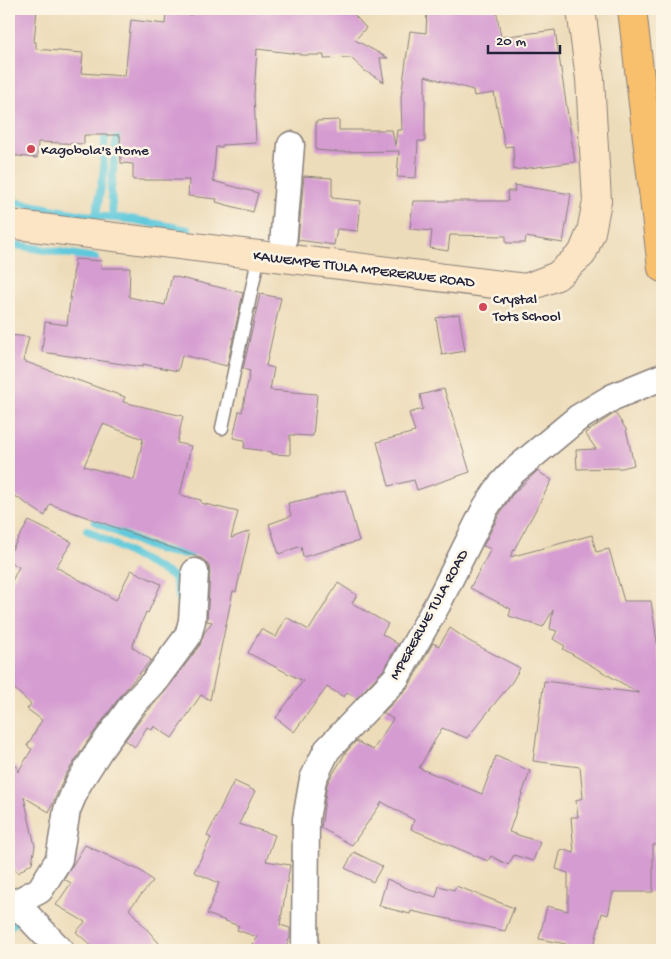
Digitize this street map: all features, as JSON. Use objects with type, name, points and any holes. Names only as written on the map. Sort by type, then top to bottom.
[{"type":"main road","points":[[632,9],[662,268]]},
{"type":"street","name":"KAWEMPE TTULA MPERERWE ROAD","points":[[9,224],[526,288],[557,276],[582,254],[591,232],[597,201],[590,79],[581,9]]},
{"type":"street","points":[[271,256],[291,144]]},
{"type":"street","name":"MPERERWE TULA ROAD","points":[[305,950],[306,819],[313,779],[327,750],[396,678],[437,605],[486,507],[500,486],[514,471],[578,418],[613,397],[662,377]]},
{"type":"street","points":[[11,906],[40,890],[59,859],[67,810],[78,784],[133,704],[153,683],[188,636],[192,621],[195,572]]},
{"type":"street","points":[[11,906],[24,912],[60,950]]},
{"type":"lane","points":[[222,428],[271,256]]},
{"type":"building","points":[[9,9],[37,9],[34,42],[36,42],[36,49],[83,53],[81,73],[125,76],[131,20],[165,24],[166,12],[191,15],[192,9],[349,9],[366,28],[355,40],[388,58],[380,58],[384,82],[365,71],[351,58],[324,59],[324,55],[300,55],[257,49],[254,95],[256,143],[216,147],[213,181],[258,193],[253,212],[216,202],[217,199],[188,196],[189,180],[133,180],[133,164],[121,163],[120,135],[84,135],[84,144],[38,142],[37,158],[9,155]]},
{"type":"building","points":[[427,9],[496,9],[501,37],[555,30],[575,162],[514,170],[513,146],[505,147],[494,93],[474,96],[473,90],[425,76],[425,141],[418,141],[416,178],[397,177],[399,151],[339,152],[316,150],[316,121],[339,120],[339,130],[392,130],[395,146],[397,130],[402,130],[401,98],[410,31],[426,33]]},
{"type":"building","points":[[304,176],[332,178],[332,198],[361,201],[358,231],[337,229],[334,245],[298,240]]},
{"type":"building","points":[[514,185],[571,194],[563,243],[526,237],[525,243],[506,243],[506,236],[450,235],[448,251],[430,248],[432,231],[410,229],[413,201],[508,201],[507,191],[515,191]]},
{"type":"building","points":[[75,259],[102,261],[100,268],[130,268],[129,297],[165,305],[172,276],[243,293],[227,366],[182,355],[178,371],[143,364],[143,367],[42,352],[45,322],[67,325]]},
{"type":"building","points":[[260,294],[281,298],[266,366],[274,368],[270,390],[317,394],[313,436],[290,435],[290,455],[272,454],[272,452],[244,448],[245,440],[233,438],[239,411],[242,412],[250,371],[243,369]]},
{"type":"building","points":[[459,314],[465,351],[442,355],[436,318]]},
{"type":"building","points":[[9,335],[29,337],[23,361],[125,397],[123,402],[183,416],[177,443],[191,446],[180,495],[201,500],[201,503],[238,512],[231,538],[250,531],[236,592],[233,591],[210,700],[201,695],[172,738],[154,726],[152,730],[147,727],[135,747],[125,740],[165,692],[200,645],[204,633],[212,622],[207,621],[209,566],[203,559],[50,504],[45,516],[9,492]],"holes":[[[103,424],[143,439],[134,480],[84,466]]]},
{"type":"building","points":[[444,389],[470,472],[417,490],[414,480],[389,486],[377,442],[415,432],[409,413],[423,409],[420,395]]},
{"type":"building","points":[[615,413],[626,429],[634,465],[622,468],[577,469],[576,450],[596,449],[585,433]]},
{"type":"building","points":[[537,471],[552,480],[510,557],[592,535],[596,552],[609,549],[624,601],[651,601],[660,662],[662,661],[662,844],[653,845],[653,892],[613,892],[608,915],[602,913],[593,950],[564,950],[566,944],[539,939],[547,906],[568,911],[568,873],[556,869],[561,849],[574,853],[571,817],[578,817],[576,800],[583,798],[580,767],[533,761],[544,681],[639,693],[563,649],[565,646],[553,639],[557,631],[550,629],[553,610],[543,627],[509,616],[511,609],[470,588],[491,549],[483,546],[499,515],[512,495]]},
{"type":"building","points":[[345,490],[359,541],[303,557],[301,546],[279,554],[269,524],[291,516],[288,503]]},
{"type":"building","points":[[29,521],[72,542],[56,567],[116,600],[131,570],[161,584],[148,613],[146,612],[132,647],[151,660],[121,695],[87,742],[65,776],[49,812],[24,797],[35,846],[32,863],[18,873],[9,860],[9,767],[17,766],[18,772],[32,749],[27,746],[42,720],[27,709],[31,704],[9,684],[9,587],[19,567],[9,561],[9,554]]},
{"type":"building","points":[[338,583],[357,595],[352,603],[388,624],[382,634],[398,644],[384,669],[357,698],[347,692],[344,697],[327,687],[294,732],[276,718],[303,681],[248,653],[261,629],[276,637],[286,617],[309,630]]},
{"type":"building","points":[[450,628],[469,641],[520,668],[512,682],[467,738],[442,728],[419,768],[482,794],[496,756],[530,771],[509,832],[540,842],[533,861],[514,855],[508,865],[491,856],[488,861],[411,829],[414,820],[382,802],[352,845],[321,828],[327,784],[346,752],[356,741],[373,750],[393,719],[383,713],[409,686],[433,643],[439,646]]},
{"type":"building","points":[[234,781],[255,791],[239,824],[275,835],[266,861],[290,865],[280,925],[290,928],[290,937],[285,950],[248,950],[257,937],[237,930],[239,926],[207,914],[219,883],[194,872],[211,838],[207,836]]},
{"type":"building","points":[[85,845],[141,871],[153,881],[129,909],[165,950],[96,950],[76,932],[85,922],[56,905],[71,883],[64,879]]},
{"type":"building","points":[[354,852],[382,866],[373,882],[345,868]]},
{"type":"building","points":[[387,879],[409,889],[436,897],[439,886],[454,890],[456,886],[514,908],[505,931],[411,911],[410,914],[379,906]]},
{"type":"waterway","points":[[113,217],[111,190],[118,125]]},
{"type":"waterway","points":[[96,216],[104,169],[103,154],[107,126]]},
{"type":"waterway","points":[[9,201],[83,215],[130,219],[188,230]]},
{"type":"waterway","points":[[9,244],[95,258]]},
{"type":"waterway","points":[[95,521],[142,544],[167,552],[193,553]]},
{"type":"waterway","points":[[87,530],[174,577],[182,607]]},
{"type":"waterway","points":[[9,927],[23,916]]},
{"type":"place","name":"Kagobola's Home","points":[[31,149]]},
{"type":"place","name":"Crystal Tots School","points":[[483,307]]}]
